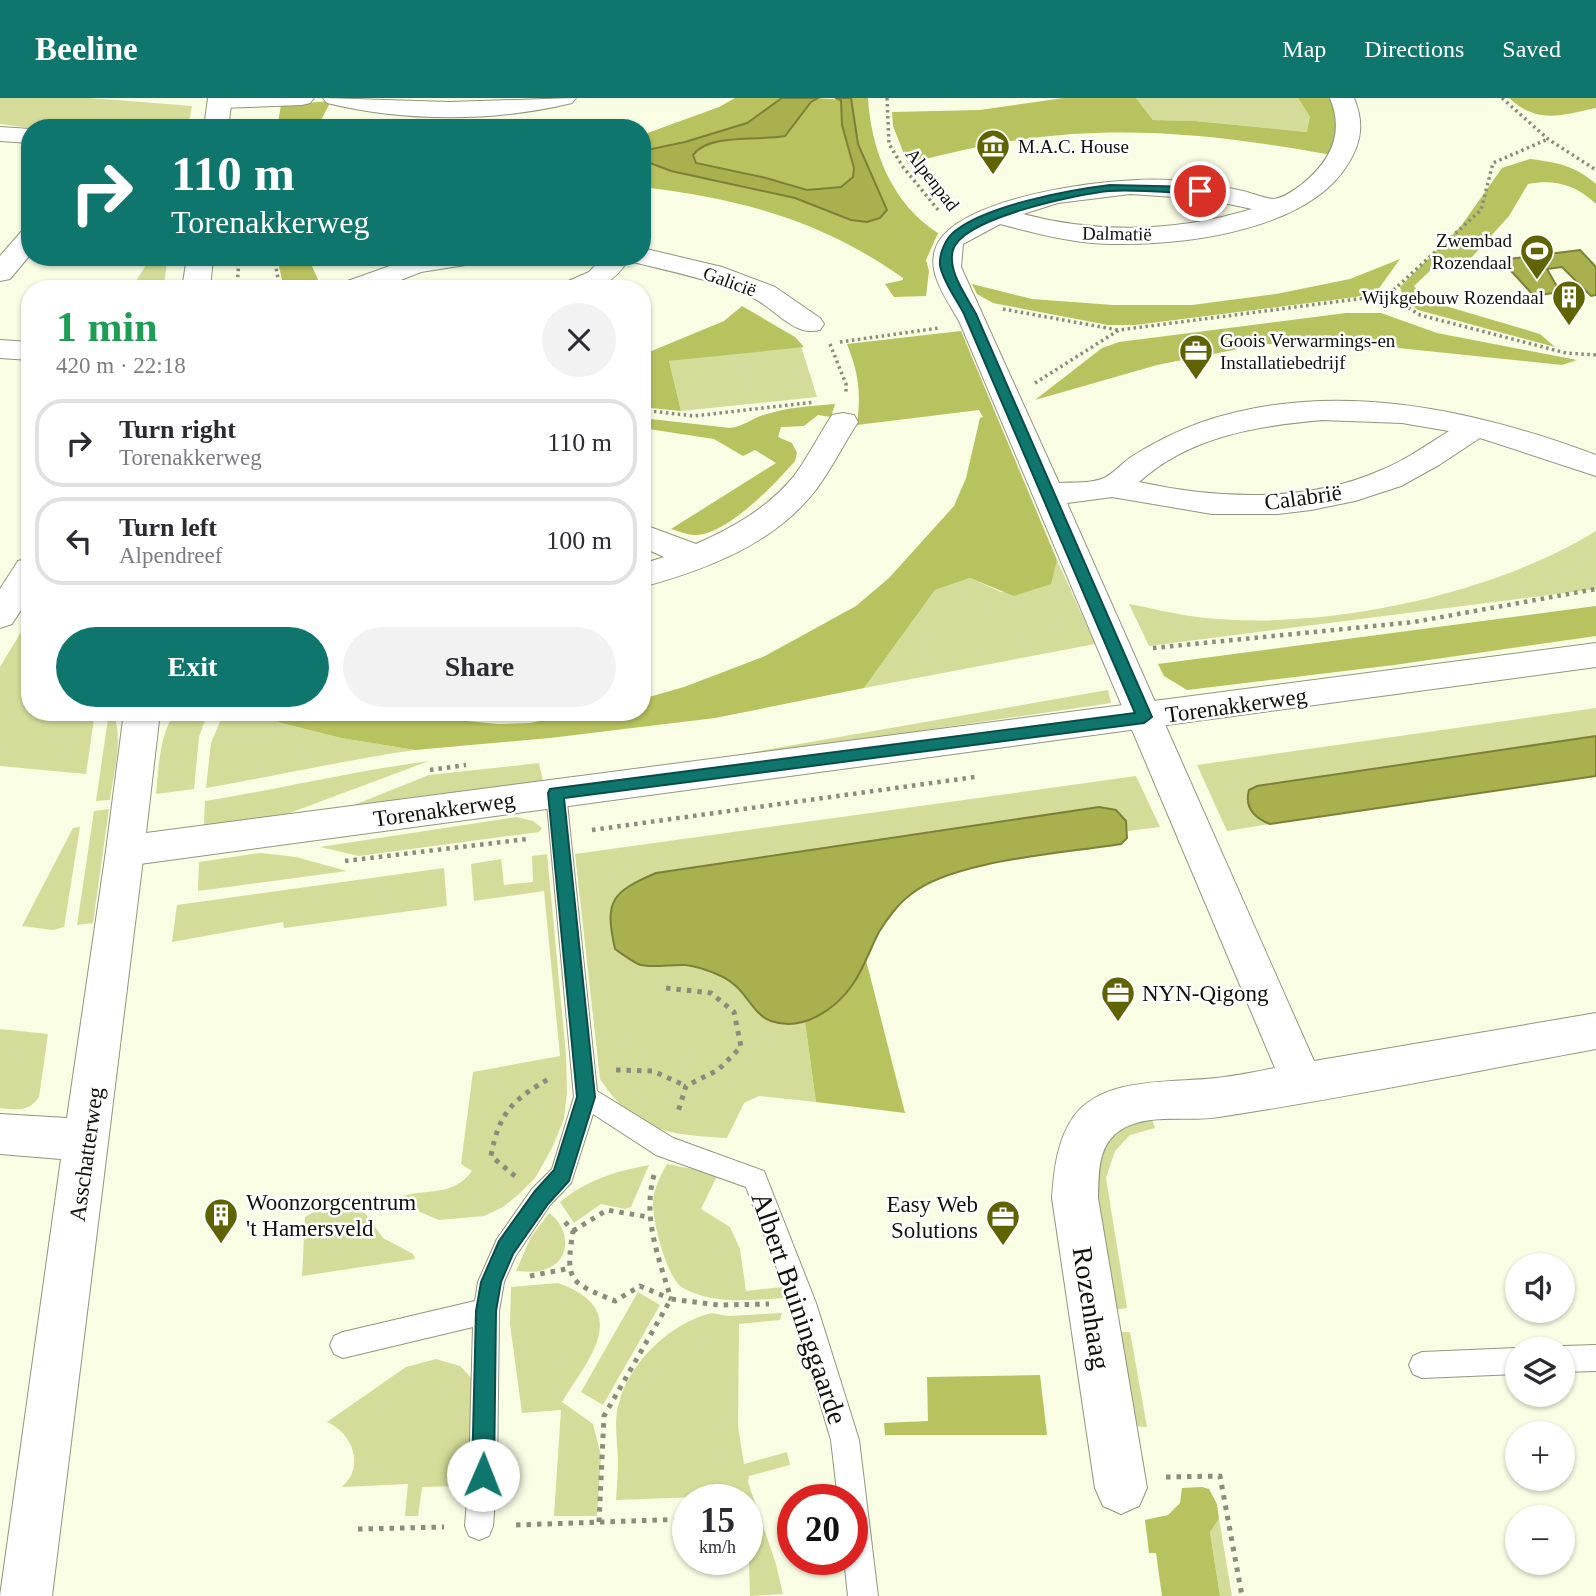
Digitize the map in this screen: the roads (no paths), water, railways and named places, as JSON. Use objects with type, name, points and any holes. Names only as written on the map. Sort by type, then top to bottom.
[{"type":"street","points":[[217,119],[220,99],[302,98]]},
{"type":"street","points":[[335,98],[385,106],[468,111],[521,106],[564,98]]},
{"type":"street","name":"Dalmatië","points":[[996,215],[1084,235],[1134,236],[1187,232],[1228,224],[1279,208],[1324,182],[1342,159],[1351,133],[1342,98]]},
{"type":"street","points":[[0,134],[21,135]]},
{"type":"street","name":"Dalmatië","points":[[1048,494],[969,312],[946,266],[948,248],[958,234],[996,215],[1063,194],[1110,188],[1200,191],[1250,199],[1279,208]]},
{"type":"street","points":[[0,273],[21,236]]},
{"type":"street","name":"Galicië","points":[[651,258],[712,273],[765,293],[810,324]]},
{"type":"street","points":[[376,280],[413,266]]},
{"type":"street","points":[[594,280],[610,266]]},
{"type":"street","points":[[0,349],[21,350]]},
{"type":"street","points":[[1114,487],[1138,467],[1209,430],[1256,419],[1311,411],[1371,411],[1421,415],[1534,441],[1596,466]]},
{"type":"street","points":[[651,573],[698,558],[753,528],[799,490],[844,412]]},
{"type":"street","name":"Calabrië","points":[[1048,494],[1114,487],[1164,499],[1211,505],[1273,504],[1326,497],[1376,484],[1413,467],[1477,426]]},
{"type":"street","points":[[1048,494],[1302,1082]]},
{"type":"street","points":[[651,539],[698,558]]},
{"type":"street","points":[[0,559],[21,562]]},
{"type":"street","points":[[0,616],[21,583]]},
{"type":"street","name":"Torenakkerweg","points":[[125,851],[1596,655]]},
{"type":"street","name":"Asschatterweg","points":[[25,1596],[141,721]]},
{"type":"street","name":"Rozenhaag","points":[[1121,1488],[1075,1198],[1077,1160],[1090,1130],[1112,1111],[1147,1102],[1216,1098],[1596,1031]]},
{"type":"street","points":[[0,1134],[87,1140]]},
{"type":"lane","points":[[479,1526],[483,1475],[486,1311],[491,1282],[506,1248],[541,1197],[562,1175],[586,1097],[556,793]]},
{"type":"lane","name":"Albert Buininggaarde","points":[[586,1097],[665,1147],[755,1179],[803,1303],[845,1440],[850,1484]]},
{"type":"lane","points":[[343,1345],[486,1311]]},
{"type":"lane","points":[[1575,1359],[1596,1358]]},
{"type":"lane","points":[[1422,1365],[1505,1362]]},
{"type":"lane","name":"Albert Buininggaarde","points":[[861,1575],[863,1596]]},
{"type":"place","name":"M.A.C. House","points":[[993,176]]},
{"type":"place","name":"Zwembad Rozendaal","points":[[1537,281]]},
{"type":"place","name":"Wijkgebouw Rozendaal","points":[[1569,327]]},
{"type":"place","name":"Goois Verwarmings-en Installatiebedrijf","points":[[1196,381]]},
{"type":"place","name":"NYN-Qigong","points":[[1118,1023]]},
{"type":"place","name":"Woonzorgcentrum 't Hamersveld","points":[[221,1245]]},
{"type":"place","name":"Easy Web Solutions","points":[[1003,1247]]}]
